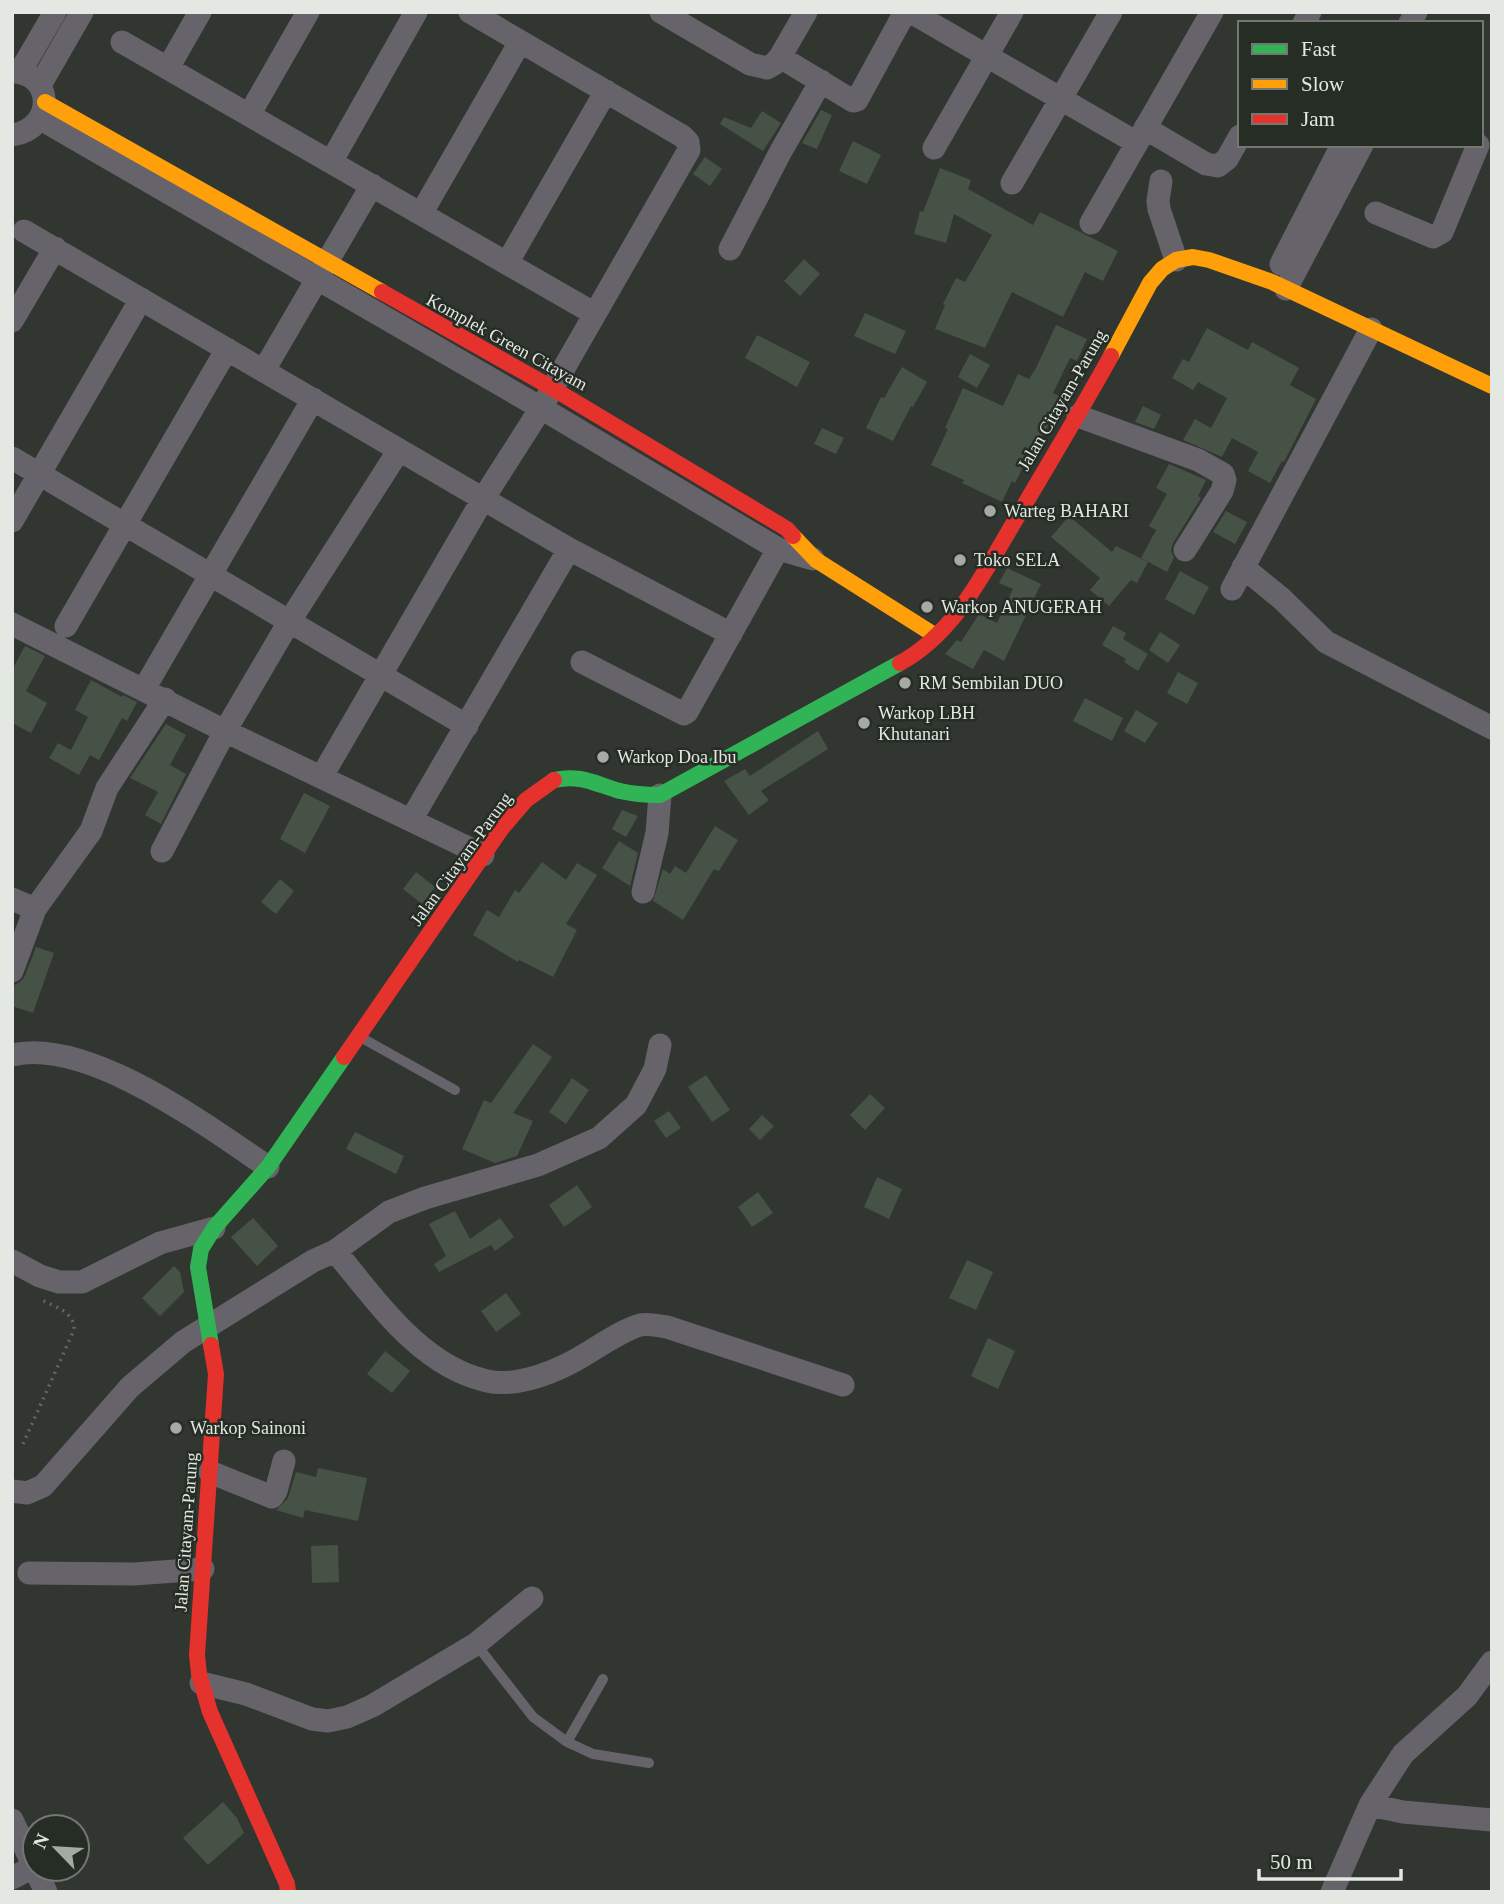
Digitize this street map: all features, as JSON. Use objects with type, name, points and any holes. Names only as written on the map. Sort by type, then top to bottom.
[{"type":"street","points":[[55,12],[16,72],[31,77],[42,102],[322,271],[546,398],[778,549],[817,560]]},
{"type":"street","points":[[13,136],[29,131],[82,12]]},
{"type":"street","points":[[168,68],[200,12]]},
{"type":"street","points":[[249,115],[308,12]]},
{"type":"street","points":[[331,162],[416,12]]},
{"type":"street","points":[[322,776],[689,150],[688,142],[682,136],[470,12]]},
{"type":"street","points":[[661,12],[758,67],[767,68],[780,57],[806,12]]},
{"type":"street","points":[[780,57],[853,101],[857,100],[905,12]]},
{"type":"street","points":[[911,12],[1061,99],[1206,164],[1218,166],[1227,159],[1238,140]]},
{"type":"street","points":[[933,148],[1012,12]]},
{"type":"street","points":[[1012,183],[1111,12]]},
{"type":"street","points":[[1091,223],[1212,12]]},
{"type":"street","points":[[122,42],[595,314]]},
{"type":"street","points":[[422,214],[520,42]]},
{"type":"street","points":[[730,249],[821,81]]},
{"type":"street","points":[[507,263],[606,91]]},
{"type":"street","points":[[1279,286],[1341,147]]},
{"type":"street","points":[[1279,286],[1361,147]]},
{"type":"street","points":[[1376,212],[1433,237],[1438,236],[1477,147]]},
{"type":"street","points":[[1161,181],[1159,209],[1176,260],[1193,257],[1209,260],[1279,286],[1492,386]]},
{"type":"street","points":[[264,370],[372,185]]},
{"type":"street","points":[[24,231],[569,549],[731,634]]},
{"type":"street","points":[[12,321],[55,248]]},
{"type":"street","name":"Jalan Citayam-Parung","points":[[288,1892],[287,1884],[209,1712],[197,1655],[216,1374],[200,1275],[201,1249],[214,1228],[268,1167],[484,855],[534,793],[551,780],[568,775],[625,794],[660,795],[915,655],[936,636],[961,609],[1078,416],[1150,283],[1162,269],[1176,260]]},
{"type":"street","points":[[12,520],[141,299]]},
{"type":"street","points":[[1232,589],[1371,329]]},
{"type":"street","points":[[66,626],[227,349]]},
{"type":"street","name":"Komplek Green Citayam","points":[[546,398],[787,529],[817,560],[936,636]]},
{"type":"street","points":[[144,689],[313,399]]},
{"type":"street","points":[[1078,416],[1198,460],[1223,474],[1225,480],[1222,491],[1185,550]]},
{"type":"street","points":[[162,851],[225,731],[289,622],[399,450]]},
{"type":"street","points":[[12,458],[467,726]]},
{"type":"street","points":[[411,820],[569,549]]},
{"type":"street","points":[[582,662],[684,714],[691,709],[778,549]]},
{"type":"street","points":[[1243,567],[1282,599],[1326,642],[1492,729]]},
{"type":"street","points":[[12,624],[225,731],[484,855]]},
{"type":"street","points":[[12,971],[35,909],[91,831],[107,788],[165,699]]},
{"type":"street","points":[[643,892],[657,833],[660,795]]},
{"type":"street","points":[[12,899],[35,909]]},
{"type":"street","points":[[12,1491],[27,1493],[43,1486],[130,1387],[183,1342],[313,1261],[335,1251],[389,1212],[425,1198],[538,1165],[599,1138],[636,1105],[655,1069],[660,1045]]},
{"type":"street","points":[[12,1055],[29,1051],[72,1059],[139,1084],[193,1116],[268,1167]]},
{"type":"street","points":[[12,1261],[40,1276],[59,1282],[82,1282],[160,1243],[214,1228]]},
{"type":"street","points":[[160,1243],[200,1275]]},
{"type":"street","points":[[335,1251],[390,1316],[425,1351],[456,1370],[489,1382],[523,1380],[568,1364],[642,1325],[667,1326],[843,1385]]},
{"type":"street","points":[[210,1472],[272,1497],[284,1461]]},
{"type":"street","points":[[29,1573],[134,1574],[203,1569]]},
{"type":"street","points":[[201,1683],[246,1694],[296,1714],[328,1721],[347,1717],[372,1706],[476,1644],[532,1598]]},
{"type":"street","points":[[1332,1892],[1370,1805],[1403,1754],[1467,1696],[1492,1662]]},
{"type":"street","points":[[1370,1805],[1403,1812],[1492,1821]]},
{"type":"street","points":[[12,1821],[21,1841]]},
{"type":"lane","points":[[359,1037],[455,1090]]},
{"type":"lane","points":[[476,1644],[533,1717],[567,1742],[593,1754],[649,1763]]},
{"type":"lane","points":[[567,1742],[603,1679]]},
{"type":"path","points":[[23,1444],[74,1330],[73,1320],[69,1315],[35,1296]]},
{"type":"building","points":[[821,110],[832,115],[817,149],[802,143]]},
{"type":"building","points":[[762,111],[781,123],[763,151],[720,124],[724,117],[751,128]]},
{"type":"building","points":[[853,141],[881,155],[867,184],[839,171]]},
{"type":"building","points":[[705,157],[722,169],[710,186],[693,174]]},
{"type":"building","points":[[940,168],[971,180],[968,189],[1033,225],[1040,212],[1118,251],[1103,281],[1085,272],[1063,317],[1012,292],[985,348],[935,329],[945,305],[943,304],[956,278],[965,282],[992,235],[954,214],[946,243],[914,234],[920,211],[923,212]]},
{"type":"building","points":[[804,259],[820,274],[800,296],[784,281]]},
{"type":"building","points":[[865,313],[906,331],[895,354],[854,336]]},
{"type":"building","points":[[1056,325],[1087,339],[1077,361],[1070,358],[1053,393],[1061,397],[1048,426],[1015,483],[1012,481],[1002,502],[931,465],[963,388],[1003,406],[1018,374],[1029,379]]},
{"type":"building","points":[[1207,328],[1248,350],[1252,342],[1299,368],[1290,385],[1316,399],[1284,462],[1282,461],[1270,483],[1248,471],[1258,452],[1232,438],[1222,457],[1183,440],[1195,419],[1211,428],[1227,398],[1198,382],[1193,390],[1172,378],[1183,359],[1189,362]]},
{"type":"building","points":[[757,335],[810,362],[797,387],[745,358]]},
{"type":"building","points":[[970,354],[990,365],[977,388],[958,377]]},
{"type":"building","points":[[902,367],[927,382],[893,441],[866,428],[881,397],[884,398]]},
{"type":"building","points":[[1143,406],[1161,415],[1154,429],[1135,422]]},
{"type":"building","points":[[822,428],[844,438],[836,454],[814,444]]},
{"type":"building","points":[[1169,464],[1206,480],[1198,496],[1201,498],[1173,543],[1171,550],[1174,558],[1167,572],[1141,558],[1156,530],[1149,526],[1167,494],[1156,488]]},
{"type":"building","points":[[1226,511],[1247,522],[1235,544],[1213,532]]},
{"type":"building","points":[[1069,516],[1112,552],[1116,546],[1148,562],[1137,583],[1131,580],[1109,606],[1090,590],[1100,578],[1051,537]]},
{"type":"building","points":[[1007,568],[1041,584],[1004,661],[984,650],[973,669],[945,654],[957,640],[961,642],[979,614],[997,623],[1013,589],[999,583]]},
{"type":"building","points":[[1180,571],[1209,587],[1194,615],[1165,599]]},
{"type":"building","points":[[1113,626],[1126,633],[1123,639],[1148,654],[1138,671],[1124,662],[1126,659],[1102,645]]},
{"type":"building","points":[[1160,632],[1180,645],[1168,663],[1149,650]]},
{"type":"building","points":[[25,646],[45,656],[26,691],[47,703],[31,733],[12,723],[12,670]]},
{"type":"building","points":[[1178,672],[1198,683],[1187,704],[1167,693]]},
{"type":"building","points":[[91,680],[137,702],[127,721],[122,718],[99,760],[90,755],[79,775],[49,758],[58,743],[71,750],[88,717],[75,710]]},
{"type":"building","points":[[1085,698],[1123,718],[1112,741],[1073,721]]},
{"type":"building","points":[[1136,710],[1158,723],[1145,743],[1124,731]]},
{"type":"building","points":[[166,724],[186,735],[170,765],[186,774],[161,824],[145,815],[158,792],[130,778]]},
{"type":"building","points":[[818,731],[828,749],[761,791],[769,800],[749,815],[724,781],[745,769],[750,776]]},
{"type":"building","points":[[304,793],[330,806],[305,853],[280,839]]},
{"type":"building","points":[[622,810],[638,816],[626,837],[612,829]]},
{"type":"building","points":[[715,826],[738,840],[719,871],[714,869],[683,920],[653,901],[663,869],[670,874],[675,866],[686,873]]},
{"type":"building","points":[[619,841],[638,853],[630,886],[602,868]]},
{"type":"building","points":[[542,862],[566,880],[577,863],[597,875],[566,924],[577,930],[553,977],[519,960],[518,962],[473,935],[487,910],[499,917],[515,890],[519,893]]},
{"type":"building","points":[[416,872],[435,887],[422,904],[403,889]]},
{"type":"building","points":[[280,879],[294,891],[276,914],[261,902]]},
{"type":"building","points":[[36,947],[54,953],[33,1013],[12,1006],[12,990],[25,976]]},
{"type":"building","points":[[533,1044],[552,1057],[513,1113],[533,1121],[517,1156],[495,1163],[462,1149],[484,1100],[491,1103]]},
{"type":"building","points":[[706,1075],[730,1110],[712,1122],[688,1087]]},
{"type":"building","points":[[572,1078],[589,1090],[566,1124],[549,1112]]},
{"type":"building","points":[[870,1094],[885,1108],[865,1130],[850,1115]]},
{"type":"building","points":[[669,1111],[681,1128],[666,1138],[654,1121]]},
{"type":"building","points":[[762,1115],[774,1126],[760,1140],[749,1129]]},
{"type":"building","points":[[355,1132],[404,1156],[396,1174],[346,1149]]},
{"type":"building","points":[[877,1177],[902,1189],[889,1219],[864,1207]]},
{"type":"building","points":[[577,1185],[592,1207],[564,1227],[549,1205]]},
{"type":"building","points":[[758,1192],[773,1213],[752,1227],[738,1207]]},
{"type":"building","points":[[455,1211],[470,1239],[500,1218],[514,1237],[495,1251],[491,1245],[439,1272],[434,1264],[446,1256],[429,1224]]},
{"type":"building","points":[[253,1218],[278,1246],[257,1266],[231,1237]]},
{"type":"building","points":[[967,1260],[993,1272],[976,1310],[949,1298]]},
{"type":"building","points":[[174,1266],[180,1272],[184,1292],[160,1316],[142,1298]]},
{"type":"building","points":[[506,1293],[521,1314],[496,1332],[481,1311]]},
{"type":"building","points":[[988,1338],[1015,1351],[998,1389],[971,1376]]},
{"type":"building","points":[[385,1351],[410,1371],[392,1393],[367,1374]]},
{"type":"building","points":[[318,1468],[367,1478],[358,1521],[305,1510],[303,1518],[276,1510],[288,1498],[296,1472],[316,1477]]},
{"type":"building","points":[[338,1545],[339,1582],[312,1583],[311,1546]]},
{"type":"building","points":[[223,1802],[237,1818],[244,1833],[208,1865],[183,1838]]},
{"type":"traffic: fast","points":[[554,780],[580,779],[625,792],[660,795],[900,663]]},
{"type":"traffic: fast","points":[[211,1345],[198,1267],[201,1249],[214,1228],[268,1167],[344,1057]]},
{"type":"traffic: slow","points":[[45,102],[382,292]]},
{"type":"traffic: slow","points":[[1111,356],[1150,283],[1162,269],[1176,260],[1193,257],[1272,282],[1492,386]]},
{"type":"traffic: slow","points":[[793,536],[816,560],[936,636]]},
{"type":"traffic: jam","points":[[382,292],[552,388],[787,529],[793,536]]},
{"type":"traffic: jam","points":[[900,663],[938,634],[982,577],[1111,356]]},
{"type":"traffic: jam","points":[[344,1057],[502,828],[526,800],[554,780]]},
{"type":"traffic: jam","points":[[211,1345],[216,1374],[197,1655],[199,1674],[210,1712],[287,1884],[288,1892]]},
{"type":"place","name":"Warteg BAHARI","points":[[990,511]]},
{"type":"place","name":"Toko SELA","points":[[960,560]]},
{"type":"place","name":"Warkop ANUGERAH","points":[[927,607]]},
{"type":"place","name":"RM Sembilan DUO","points":[[905,683]]},
{"type":"place","name":"Warkop LBH Khutanari","points":[[864,723]]},
{"type":"place","name":"Warkop Doa Ibu","points":[[603,757]]},
{"type":"place","name":"Warkop Sainoni","points":[[176,1428]]}]
